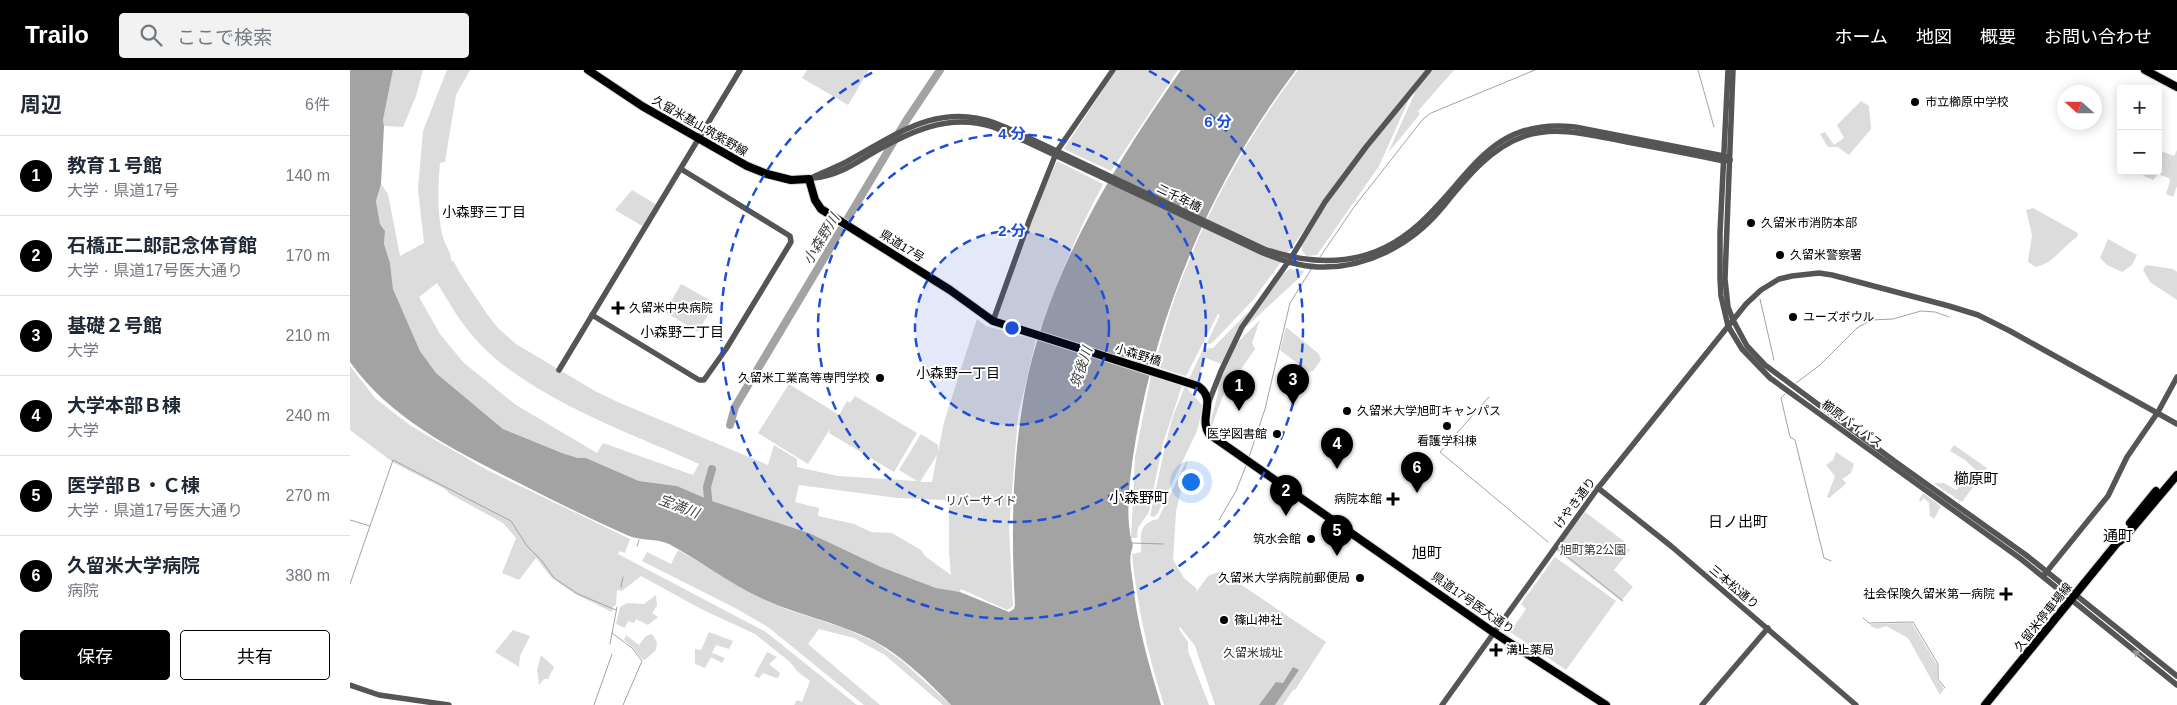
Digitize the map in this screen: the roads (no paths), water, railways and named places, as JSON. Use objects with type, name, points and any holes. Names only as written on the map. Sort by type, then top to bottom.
[{"type":"main road","name":"久留米基山筑紫野線","points":[[588,70],[746,166],[766,174],[791,180],[810,178]]},
{"type":"main road","points":[[2145,70],[2177,87]]},
{"type":"main road","name":"県道17号","points":[[810,178],[815,200],[821,209],[950,290],[994,322]]},
{"type":"main road","name":"小森野橋","points":[[994,322],[1189,382],[1204,391],[1208,400]]},
{"type":"main road","name":"県道17号医大通り","points":[[1208,400],[1205,420],[1206,429],[1209,434],[1493,632],[1606,705]]},
{"type":"main road","name":"久留米停車場線","points":[[2117,544],[2120,535],[2177,468]]},
{"type":"main road","name":"久留米停車場線","points":[[1985,705],[2117,544],[2177,475]]},
{"type":"street","points":[[559,370],[740,70]]},
{"type":"street","points":[[994,322],[1029,221],[1059,155],[1113,70]]},
{"type":"street","points":[[1208,400],[1242,327],[1325,202],[1367,145],[1429,70]]},
{"type":"street","name":"櫛原バイパス","points":[[1728,70],[1720,278],[1724,308],[1750,360],[1770,378],[2044,575],[2177,676]]},
{"type":"street","name":"櫛原バイパス","points":[[1726,159],[1733,70]]},
{"type":"street","name":"二千年橋","points":[[907,130],[944,123],[977,124],[992,127],[1059,155],[1245,246],[1288,260],[1307,263],[1376,254],[1410,239],[1422,229],[1489,156],[1507,143],[1527,135],[1548,132],[1574,132],[1726,159]]},
{"type":"street","points":[[810,178],[846,162],[899,132],[907,130]]},
{"type":"street","points":[[810,178],[836,174],[895,140],[907,130]]},
{"type":"street","points":[[592,315],[699,380],[704,380],[709,376],[792,242],[790,236],[680,169]]},
{"type":"street","name":"けやき通り","points":[[1442,705],[1598,488],[1752,298],[1779,279],[1807,273],[1832,275],[1978,315],[2177,424]]},
{"type":"street","points":[[2044,575],[2108,496],[2127,457],[2158,412],[2177,377]]},
{"type":"street","name":"三本松通り","points":[[1598,488],[1768,628],[1856,705]]},
{"type":"street","name":"櫛原バイパス","points":[[2073,597],[2177,685]]},
{"type":"street","points":[[1702,705],[1768,628]]},
{"type":"street","points":[[350,685],[379,695],[449,705]]},
{"type":"water","points":[[350,70],[393,70],[383,120],[381,184],[376,201],[380,224],[385,231],[384,244],[390,263],[393,289],[420,351],[436,373],[503,429],[562,453],[578,458],[586,458],[639,481],[677,486],[712,501],[809,533],[881,567],[936,588],[960,592],[1009,612],[1014,609],[1015,605],[1013,551],[1015,471],[1025,390],[1036,346],[1050,304],[1086,222],[1131,144],[1181,70],[1296,70],[1240,154],[1194,244],[1160,339],[1146,388],[1136,438],[1129,491],[1128,505],[1133,545],[1130,564],[1140,630],[1161,705],[951,705],[906,663],[886,648],[863,635],[763,599],[669,544],[629,536],[589,518],[452,448],[429,434],[386,402],[350,362]]},
{"type":"water","points":[[1293,667],[1299,670],[1275,705],[1259,705],[1276,682],[1283,683]]},
{"type":"waterway","name":"小森野川","points":[[730,425],[735,407],[906,121],[940,70]]},
{"type":"waterway","points":[[1320,257],[1354,207],[1423,119],[1431,113],[1535,70]]},
{"type":"waterway","points":[[1698,70],[1714,127]]},
{"type":"waterway","points":[[1249,457],[1265,409],[1290,303],[1312,268]]},
{"type":"waterway","points":[[1760,299],[1774,360]]},
{"type":"waterway","points":[[1796,383],[1820,365],[1857,328],[1871,320],[1893,319],[1921,311],[1935,312],[1949,317]]},
{"type":"waterway","points":[[1785,394],[1781,398],[1790,437],[1795,440],[1824,558],[1831,561]]},
{"type":"waterway","points":[[1489,397],[1440,452],[1548,542]]},
{"type":"waterway","points":[[370,526],[393,460],[511,521],[527,546],[542,561],[554,578],[578,594],[616,610]]},
{"type":"waterway","points":[[1219,520],[1236,491],[1247,463]]},
{"type":"waterway","name":"小森野川","points":[[709,509],[707,487],[712,469]]},
{"type":"waterway","points":[[350,520],[370,526],[350,584]]},
{"type":"waterway","points":[[637,546],[639,540]]},
{"type":"waterway","points":[[1132,543],[1163,544]]},
{"type":"waterway","points":[[1559,550],[1623,601]]},
{"type":"waterway","points":[[621,587],[623,577]]},
{"type":"waterway","points":[[610,644],[617,607]]},
{"type":"waterway","points":[[1863,618],[1869,623],[1913,622],[1938,664],[1938,679],[1945,688]]},
{"type":"waterway","points":[[612,633],[632,648],[642,661],[623,705]]},
{"type":"waterway","points":[[594,705],[612,654]]},
{"type":"place","name":"市立櫛原中学校","points":[[1915,102]]},
{"type":"place","name":"久留米市消防本部","points":[[1751,223]]},
{"type":"place","name":"久留米警察署","points":[[1780,255]]},
{"type":"place","name":"久留米中央病院","points":[[618,308]]},
{"type":"place","name":"ユーズボウル","points":[[1793,317]]},
{"type":"place","name":"久留米工業高等専門学校","points":[[880,378]]},
{"type":"place","name":"基礎２号館","points":[[1293,405]]},
{"type":"place","name":"教育１号館","points":[[1239,411]]},
{"type":"place","name":"久留米大学旭町キャンパス","points":[[1347,411]]},
{"type":"place","name":"看護学科棟","points":[[1447,426]]},
{"type":"place","name":"医学図書館","points":[[1277,434]]},
{"type":"place","name":"大学本部Ｂ棟","points":[[1337,469]]},
{"type":"place","name":"久留米大学病院","points":[[1417,493]]},
{"type":"place","name":"病院本館","points":[[1393,499]]},
{"type":"place","name":"石橋正二郎記念体育館","points":[[1286,516]]},
{"type":"place","name":"筑水会館","points":[[1311,539]]},
{"type":"place","name":"医学部Ｂ・Ｃ棟","points":[[1337,556]]},
{"type":"place","name":"久留米大学病院前郵便局","points":[[1360,578]]},
{"type":"place","name":"社会保険久留米第一病院","points":[[2006,594]]},
{"type":"place","name":"篠山神社","points":[[1224,620]]},
{"type":"place","name":"溝上薬局","points":[[1496,650]]},
{"type":"district","name":"小森野三丁目","points":[[484,212]]},
{"type":"district","name":"小森野二丁目","points":[[682,332]]},
{"type":"district","name":"小森野一丁目","points":[[958,373]]},
{"type":"district","name":"櫛原町","points":[[1976,478]]},
{"type":"district","name":"小森野町","points":[[1139,497]]},
{"type":"district","name":"日ノ出町","points":[[1738,521]]},
{"type":"district","name":"通町","points":[[2118,535]]},
{"type":"district","name":"旭町","points":[[1427,552]]},
{"type":"water label","name":"筑後川","points":[[1081,367]]},
{"type":"water label","name":"宝満川","points":[[679,506]]},
{"type":"park label","name":"リバーサイド","points":[[981,501]]},
{"type":"park label","name":"旭町第2公園","points":[[1593,550]]},
{"type":"park label","name":"久留米城址","points":[[1253,653]]}]
